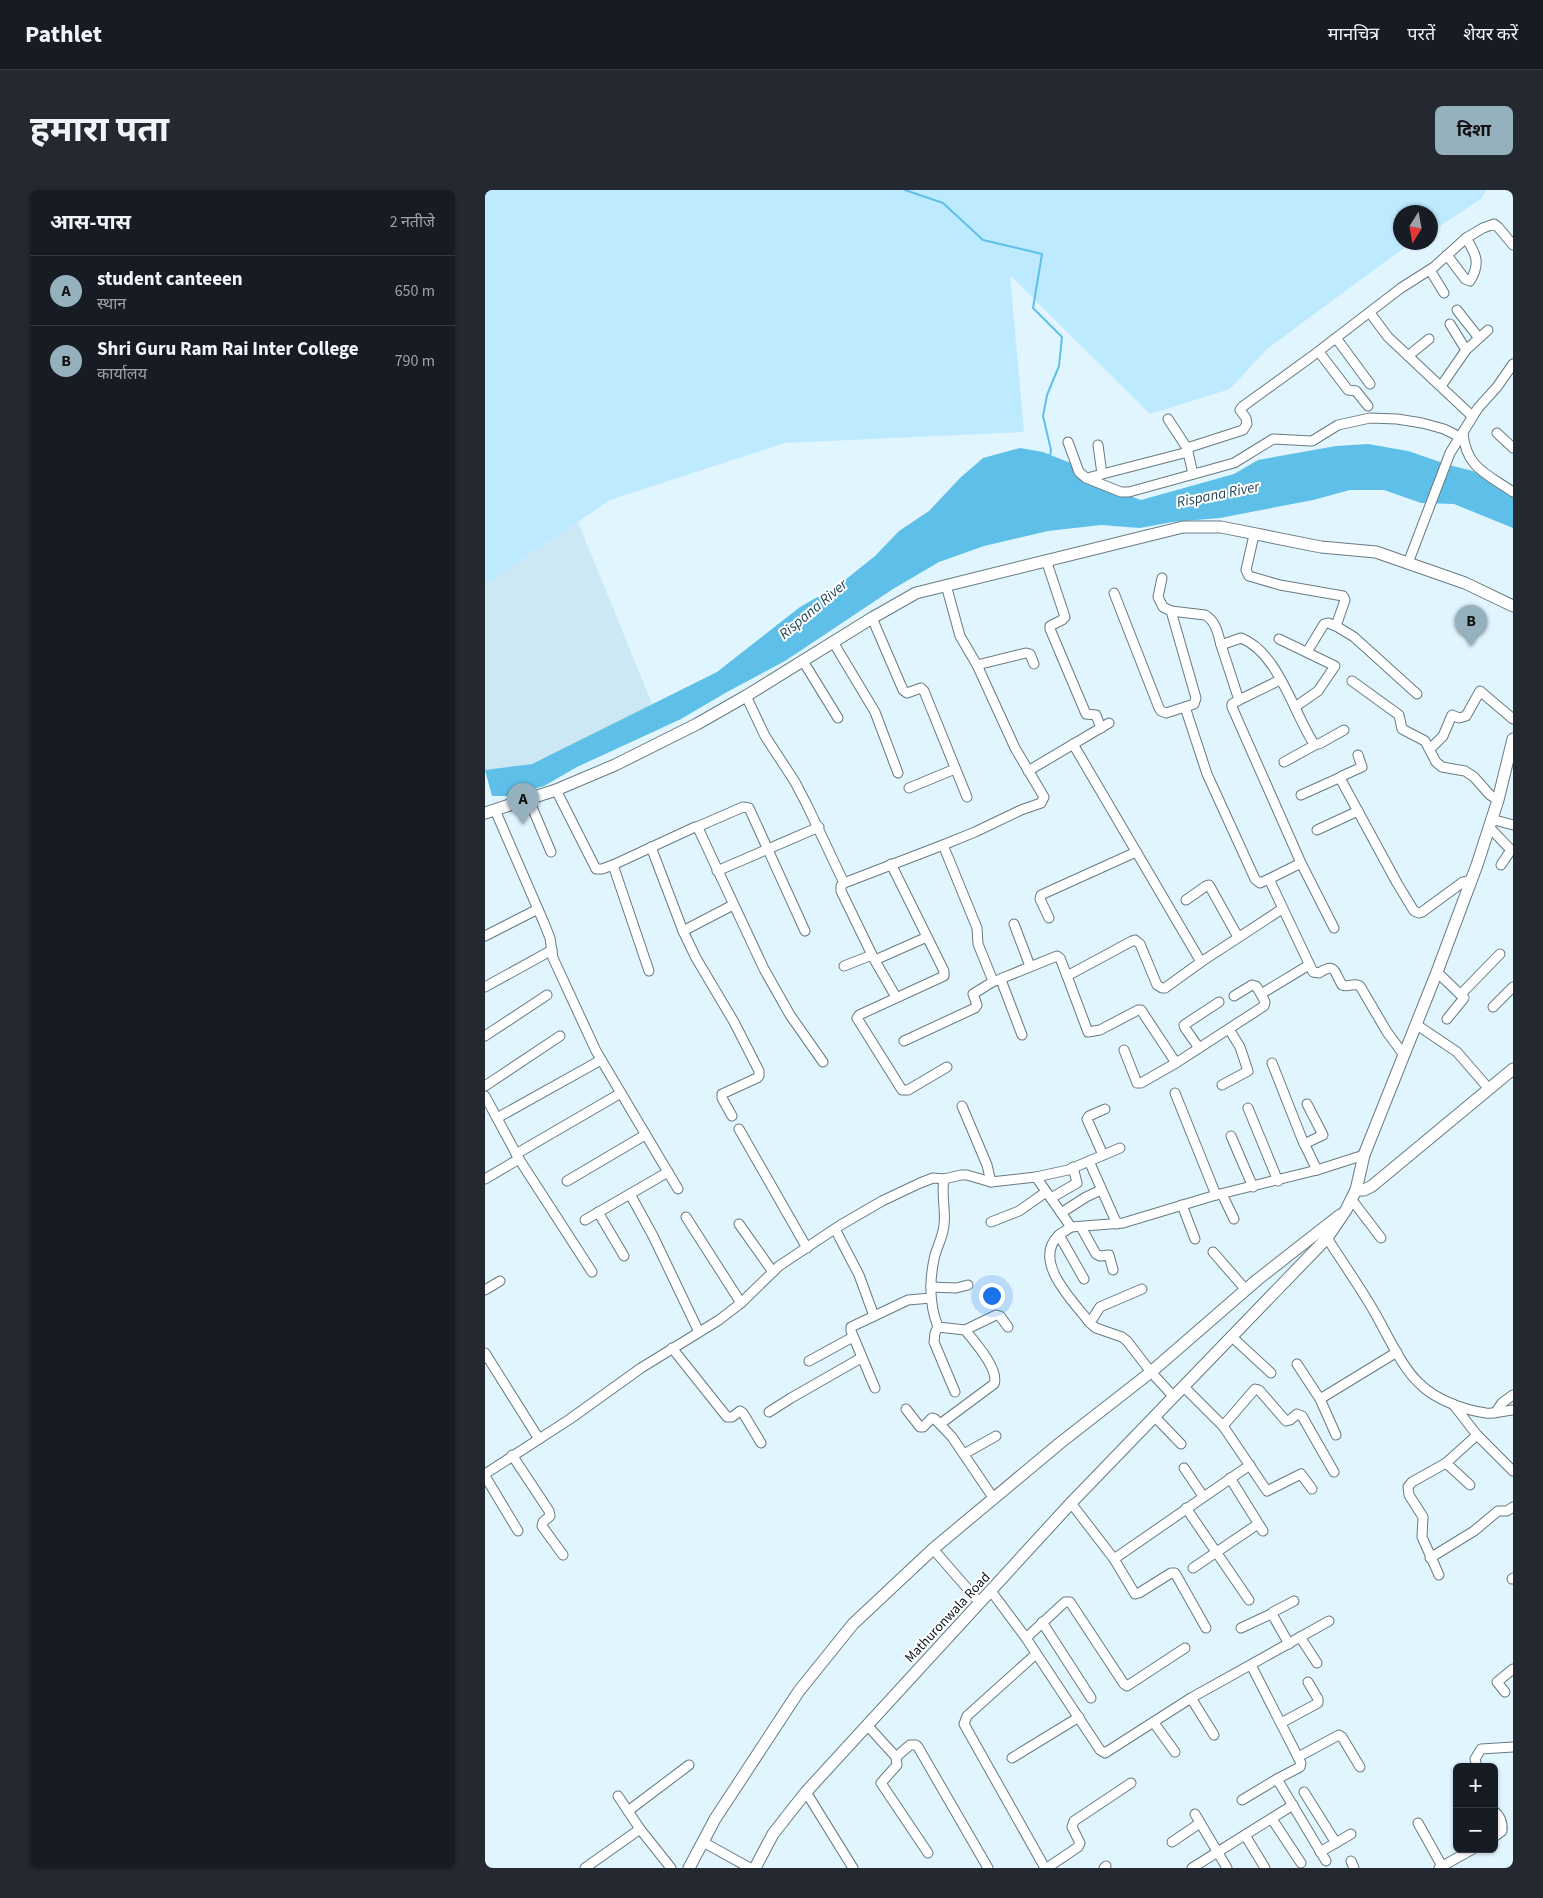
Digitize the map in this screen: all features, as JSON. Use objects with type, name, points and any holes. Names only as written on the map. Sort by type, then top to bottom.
[{"type":"street","points":[[1086,478],[1187,450],[1243,430],[1247,421],[1240,410],[1241,407],[1319,352],[1401,288],[1430,270],[1466,238],[1494,224],[1513,245]]},
{"type":"street","points":[[1447,255],[1465,279],[1471,281],[1474,274],[1476,256],[1466,238]]},
{"type":"street","points":[[1430,270],[1444,293]]},
{"type":"street","points":[[1457,310],[1479,338]]},
{"type":"street","points":[[1370,313],[1388,337],[1473,416]]},
{"type":"street","points":[[1450,324],[1466,350]]},
{"type":"street","points":[[1441,386],[1466,350],[1488,330]]},
{"type":"street","points":[[1336,338],[1370,384]]},
{"type":"street","points":[[1408,356],[1429,339]]},
{"type":"street","points":[[1319,352],[1348,390],[1357,391],[1368,406]]},
{"type":"street","points":[[1408,563],[1446,464],[1461,435],[1473,416],[1513,364]]},
{"type":"street","points":[[1068,442],[1079,472],[1086,478],[1124,493],[1234,464],[1273,439],[1312,441],[1338,425],[1370,418],[1397,419],[1422,423],[1461,435]]},
{"type":"street","points":[[1169,419],[1187,450],[1193,474]]},
{"type":"street","points":[[1497,433],[1513,448]]},
{"type":"street","points":[[1461,435],[1467,454],[1474,465],[1513,492]]},
{"type":"street","points":[[1098,445],[1102,474]]},
{"type":"street","points":[[678,1189],[601,1060],[573,1004],[553,958],[550,938],[490,812],[556,790],[615,765],[697,724],[916,593],[1183,527],[1221,527],[1321,547],[1376,552],[1465,583],[1513,606]]},
{"type":"street","points":[[1254,535],[1247,574],[1251,577],[1279,585],[1343,596],[1345,600],[1336,626]]},
{"type":"street","points":[[1028,771],[1105,726],[1096,715],[1086,714],[1050,629],[1050,626],[1065,617],[1046,560]]},
{"type":"street","points":[[1162,578],[1158,597],[1163,606],[1171,611],[1205,615],[1210,617],[1215,624],[1239,700]]},
{"type":"street","points":[[897,997],[874,957],[841,891],[841,886],[844,883],[943,845],[1041,803],[1044,797],[1003,725],[977,665],[959,636],[945,585]]},
{"type":"street","points":[[1114,593],[1161,711],[1166,712],[1195,703],[1196,698],[1171,611]]},
{"type":"street","points":[[872,618],[903,690],[907,693],[921,688],[924,691],[967,797]]},
{"type":"street","points":[[1307,652],[1324,624],[1328,623],[1336,626],[1355,637],[1417,694]]},
{"type":"street","points":[[1221,645],[1237,639],[1245,640],[1261,650],[1280,680],[1315,745]]},
{"type":"street","points":[[1279,639],[1335,666],[1318,691],[1295,707]]},
{"type":"street","points":[[833,642],[875,712],[898,773]]},
{"type":"street","points":[[977,665],[1027,653],[1030,654],[1034,664]]},
{"type":"street","points":[[803,661],[838,718]]},
{"type":"street","points":[[1280,680],[1239,700],[1232,707],[1301,863],[1334,928]]},
{"type":"street","points":[[1352,682],[1396,712],[1401,718],[1402,729],[1425,741],[1436,762],[1442,767],[1465,771],[1474,777],[1490,795],[1498,800]]},
{"type":"street","points":[[1430,749],[1443,736],[1452,716],[1459,718],[1466,716],[1480,691],[1513,719]]},
{"type":"street","points":[[746,696],[765,736],[795,782],[819,827],[844,883]]},
{"type":"street","points":[[1185,707],[1207,774],[1255,879],[1260,883],[1301,863]]},
{"type":"street","points":[[1284,762],[1344,730]]},
{"type":"street","points":[[1351,1200],[1364,1155],[1417,1025],[1471,880],[1498,800],[1513,739]]},
{"type":"street","points":[[1073,744],[1201,962]]},
{"type":"street","points":[[1301,795],[1362,767],[1358,755]]},
{"type":"street","points":[[909,788],[955,769]]},
{"type":"street","points":[[1341,777],[1397,883],[1415,912],[1422,912],[1463,882],[1471,880]]},
{"type":"street","points":[[556,790],[596,869],[613,865],[743,807],[748,807],[805,931]]},
{"type":"street","points":[[529,800],[551,852]]},
{"type":"street","points":[[1317,830],[1358,811]]},
{"type":"street","points":[[1490,823],[1513,825]]},
{"type":"street","points":[[1490,823],[1511,850],[1501,865]]},
{"type":"street","points":[[697,827],[733,905],[781,999],[823,1062]]},
{"type":"street","points":[[717,871],[819,827]]},
{"type":"street","points":[[943,845],[977,928],[977,944],[997,980],[1022,1035]]},
{"type":"street","points":[[651,847],[683,931],[696,958],[734,1022],[759,1071],[757,1078],[722,1094],[722,1098],[732,1116]]},
{"type":"street","points":[[1049,918],[1040,899],[1041,895],[1136,852]]},
{"type":"street","points":[[891,864],[944,971],[944,976],[859,1015],[857,1018],[899,1088],[905,1091],[908,1090],[947,1067]]},
{"type":"street","points":[[613,865],[649,971]]},
{"type":"street","points":[[1269,879],[1282,910],[1309,965],[1315,973],[1331,967],[1335,970],[1342,985],[1355,984],[1360,986],[1387,1032],[1404,1055]]},
{"type":"street","points":[[1186,900],[1209,885],[1238,938]]},
{"type":"street","points":[[683,931],[733,905]]},
{"type":"street","points":[[485,936],[537,909]]},
{"type":"street","points":[[1067,976],[1135,940],[1140,944],[1157,984],[1163,988],[1282,910]]},
{"type":"street","points":[[1014,924],[1030,966]]},
{"type":"street","points":[[844,966],[927,937]]},
{"type":"street","points":[[485,987],[552,950]]},
{"type":"street","points":[[1461,994],[1500,954]]},
{"type":"street","points":[[904,1041],[975,1008],[977,1005],[973,994],[997,980],[1057,956],[1060,958],[1088,1032],[1100,1030],[1141,1010],[1176,1063]]},
{"type":"street","points":[[1261,994],[1309,965]]},
{"type":"street","points":[[1437,972],[1461,994],[1463,999],[1447,1018]]},
{"type":"street","points":[[1125,1050],[1136,1081],[1139,1084],[1176,1063],[1264,1006],[1265,1002],[1261,994],[1256,986],[1252,984],[1235,996]]},
{"type":"street","points":[[1493,1007],[1513,988]]},
{"type":"street","points":[[485,1036],[547,996]]},
{"type":"street","points":[[1199,1048],[1184,1024],[1219,1002]]},
{"type":"street","points":[[1417,1025],[1457,1052],[1489,1088]]},
{"type":"street","points":[[1221,1085],[1248,1071],[1243,1053],[1229,1029]]},
{"type":"street","points":[[485,1086],[560,1036]]},
{"type":"street","points":[[497,1118],[601,1060]]},
{"type":"street","points":[[1272,1063],[1304,1144],[1317,1170]]},
{"type":"street","points":[[689,1868],[715,1819],[811,1673],[853,1624],[933,1549],[1060,1443],[1151,1372],[1351,1200],[1373,1186],[1513,1069]]},
{"type":"street","points":[[485,1179],[621,1093]]},
{"type":"street","points":[[1175,1093],[1219,1195],[1234,1219]]},
{"type":"street","points":[[485,1096],[517,1157],[592,1272]]},
{"type":"street","points":[[1304,1144],[1323,1135],[1307,1104]]},
{"type":"street","points":[[962,1106],[987,1165],[991,1182]]},
{"type":"street","points":[[1248,1108],[1278,1181]]},
{"type":"street","points":[[1103,1155],[1087,1119],[1089,1116],[1105,1110]]},
{"type":"street","points":[[739,1129],[807,1248]]},
{"type":"street","points":[[567,1181],[645,1135]]},
{"type":"street","points":[[1231,1136],[1253,1187]]},
{"type":"street","points":[[518,1530],[485,1475],[512,1455],[741,1303],[773,1272],[835,1229],[882,1201],[933,1178],[944,1179],[967,1175],[991,1182],[1036,1177],[1073,1167],[1119,1148]]},
{"type":"street","points":[[1173,1396],[1122,1337],[1096,1328],[1088,1321],[1055,1278],[1051,1268],[1051,1250],[1059,1235],[1076,1227],[1117,1224],[1219,1195],[1278,1181],[1364,1155]]},
{"type":"street","points":[[1089,1161],[1117,1224]]},
{"type":"street","points":[[991,1222],[1019,1211],[1077,1183],[1073,1167]]},
{"type":"street","points":[[585,1220],[668,1172]]},
{"type":"street","points":[[1036,1177],[1061,1213],[1076,1227],[1097,1255],[1109,1254],[1113,1270]]},
{"type":"street","points":[[944,1179],[942,1191],[944,1228],[936,1254],[931,1298],[932,1312],[938,1327],[935,1333],[935,1342],[955,1392]]},
{"type":"street","points":[[1061,1213],[1101,1190]]},
{"type":"street","points":[[630,1194],[653,1236],[699,1332]]},
{"type":"street","points":[[1351,1200],[1381,1238]]},
{"type":"street","name":"Mathuronwala Road","points":[[755,1868],[773,1834],[806,1792],[1071,1503],[1327,1238],[1351,1200]]},
{"type":"street","points":[[1182,1205],[1195,1239]]},
{"type":"street","points":[[598,1212],[624,1256]]},
{"type":"street","points":[[687,1217],[741,1303]]},
{"type":"street","points":[[739,1224],[773,1272]]},
{"type":"street","points":[[835,1229],[859,1275],[874,1316]]},
{"type":"street","points":[[1059,1235],[1084,1279]]},
{"type":"street","points":[[1327,1238],[1373,1310],[1397,1352],[1419,1384],[1453,1404],[1487,1413],[1513,1410]]},
{"type":"street","points":[[1213,1252],[1246,1290]]},
{"type":"street","points":[[485,1290],[501,1281]]},
{"type":"street","points":[[931,1287],[956,1288],[968,1285]]},
{"type":"street","points":[[1088,1321],[1093,1318],[1100,1307],[1142,1289]]},
{"type":"street","points":[[875,1388],[861,1358],[851,1328],[908,1300],[931,1298]]},
{"type":"street","points":[[938,1327],[965,1330],[996,1315],[1000,1316],[1007,1327]]},
{"type":"street","points":[[940,1424],[975,1400],[995,1381],[994,1373],[987,1359],[965,1330]]},
{"type":"street","points":[[1231,1336],[1271,1373]]},
{"type":"street","points":[[809,1361],[853,1337]]},
{"type":"street","points":[[672,1348],[727,1417],[732,1417],[740,1411],[743,1413],[761,1443]]},
{"type":"street","points":[[1320,1399],[1397,1352]]},
{"type":"street","points":[[485,1353],[539,1438]]},
{"type":"street","points":[[769,1412],[861,1358]]},
{"type":"street","points":[[1297,1364],[1320,1399],[1336,1435]]},
{"type":"street","points":[[1183,1386],[1223,1426],[1267,1491],[1301,1474],[1312,1489]]},
{"type":"street","points":[[1223,1426],[1253,1390],[1257,1388],[1283,1419],[1288,1421],[1297,1414],[1302,1416],[1333,1472]]},
{"type":"street","points":[[1495,1413],[1502,1403],[1513,1395]]},
{"type":"street","points":[[1453,1404],[1477,1435],[1513,1471]]},
{"type":"street","points":[[906,1409],[920,1427],[923,1427],[933,1418],[940,1424],[952,1437],[993,1499]]},
{"type":"street","points":[[1154,1416],[1181,1444]]},
{"type":"street","points":[[1439,1575],[1422,1537],[1423,1517],[1409,1494],[1408,1487],[1412,1482],[1446,1463],[1477,1435]]},
{"type":"street","points":[[964,1454],[996,1436]]},
{"type":"street","points":[[512,1455],[549,1511],[550,1516],[543,1522],[542,1526],[563,1555]]},
{"type":"street","points":[[1446,1463],[1470,1485]]},
{"type":"street","points":[[1114,1560],[1185,1508],[1250,1465]]},
{"type":"street","points":[[1184,1468],[1203,1496]]},
{"type":"street","points":[[1193,1568],[1216,1552],[1260,1528],[1230,1478]]},
{"type":"street","points":[[1071,1503],[1114,1560],[1135,1594],[1171,1573],[1175,1573],[1206,1628]]},
{"type":"street","points":[[1430,1558],[1474,1531],[1498,1511],[1507,1511],[1513,1506]]},
{"type":"street","points":[[1185,1508],[1249,1600]]},
{"type":"street","points":[[933,1549],[980,1603]]},
{"type":"street","points":[[991,1592],[1026,1638],[1100,1750],[1105,1753],[1191,1698],[1329,1621]]},
{"type":"street","points":[[1241,1628],[1294,1601]]},
{"type":"street","points":[[1026,1638],[1065,1602],[1070,1602],[1127,1686],[1185,1648]]},
{"type":"street","points":[[1273,1613],[1289,1644]]},
{"type":"street","points":[[1042,1622],[1091,1698]]},
{"type":"street","points":[[1300,1637],[1317,1663]]},
{"type":"street","points":[[1036,1654],[967,1716],[964,1724],[1046,1868],[1077,1849],[1079,1845],[1072,1827],[1074,1821],[1131,1783]]},
{"type":"street","points":[[1242,1800],[1300,1768],[1301,1764],[1251,1665]]},
{"type":"street","points":[[1505,1692],[1497,1682],[1513,1669]]},
{"type":"street","points":[[1281,1723],[1318,1703],[1318,1699],[1308,1682]]},
{"type":"street","points":[[1191,1698],[1214,1735]]},
{"type":"street","points":[[1013,1758],[1079,1717]]},
{"type":"street","points":[[1154,1723],[1175,1752]]},
{"type":"street","points":[[867,1725],[896,1756],[897,1765],[881,1784],[928,1853]]},
{"type":"street","points":[[1298,1756],[1339,1735],[1360,1767]]},
{"type":"street","points":[[896,1756],[910,1745],[919,1747],[989,1868]]},
{"type":"street","points":[[1476,1763],[1475,1759],[1481,1749],[1513,1747]]},
{"type":"street","points":[[628,1811],[689,1764]]},
{"type":"street","points":[[1277,1779],[1325,1861]]},
{"type":"street","points":[[806,1792],[853,1868]]},
{"type":"street","points":[[1304,1792],[1336,1843]]},
{"type":"street","points":[[618,1796],[640,1829],[671,1868]]},
{"type":"street","points":[[1192,1868],[1293,1805]]},
{"type":"street","points":[[1195,1814],[1227,1868]]},
{"type":"street","points":[[1498,1816],[1501,1819],[1502,1826],[1502,1831],[1498,1834]]},
{"type":"street","points":[[1272,1818],[1301,1864]]},
{"type":"street","points":[[1172,1842],[1200,1823]]},
{"type":"street","points":[[1419,1823],[1441,1867],[1466,1853]]},
{"type":"street","points":[[585,1868],[640,1829]]},
{"type":"street","points":[[1320,1852],[1351,1834]]},
{"type":"street","points":[[1245,1835],[1265,1868]]},
{"type":"street","points":[[703,1842],[750,1868]]},
{"type":"shaded area","points":[[485,190],[1486,190],[1481,199],[1438,227],[1438,205],[1393,205],[1393,250],[1402,250],[1267,349],[1230,389],[1150,414],[1010,275],[1024,432],[785,443],[610,500],[485,585]]},
{"type":"shaded area","points":[[578,522],[652,704],[595,734],[531,764],[485,770],[485,585]]},
{"type":"water","name":"Rispana River","points":[[1368,444],[1408,451],[1473,471],[1513,495],[1513,528],[1454,504],[1421,503],[1384,490],[1350,490],[1313,500],[1220,518],[1172,522],[1140,528],[1101,525],[1048,531],[984,546],[939,562],[893,589],[785,661],[681,719],[577,767],[544,786],[510,796],[492,796],[485,770],[532,764],[717,672],[800,607],[840,584],[875,556],[899,531],[929,511],[960,478],[983,458],[1020,448],[1043,452],[1073,464],[1077,477],[1141,500],[1234,474],[1258,460],[1336,446]]},
{"type":"waterway","points":[[905,190],[943,203],[983,240],[1042,254],[1033,308],[1062,337],[1059,366],[1047,395],[1043,416],[1051,450],[1050,456]]},
{"type":"place","name":"Shri Guru Ram Rai Inter College","points":[[1471,646]]},
{"type":"place","name":"student canteeen","points":[[523,824]]}]
